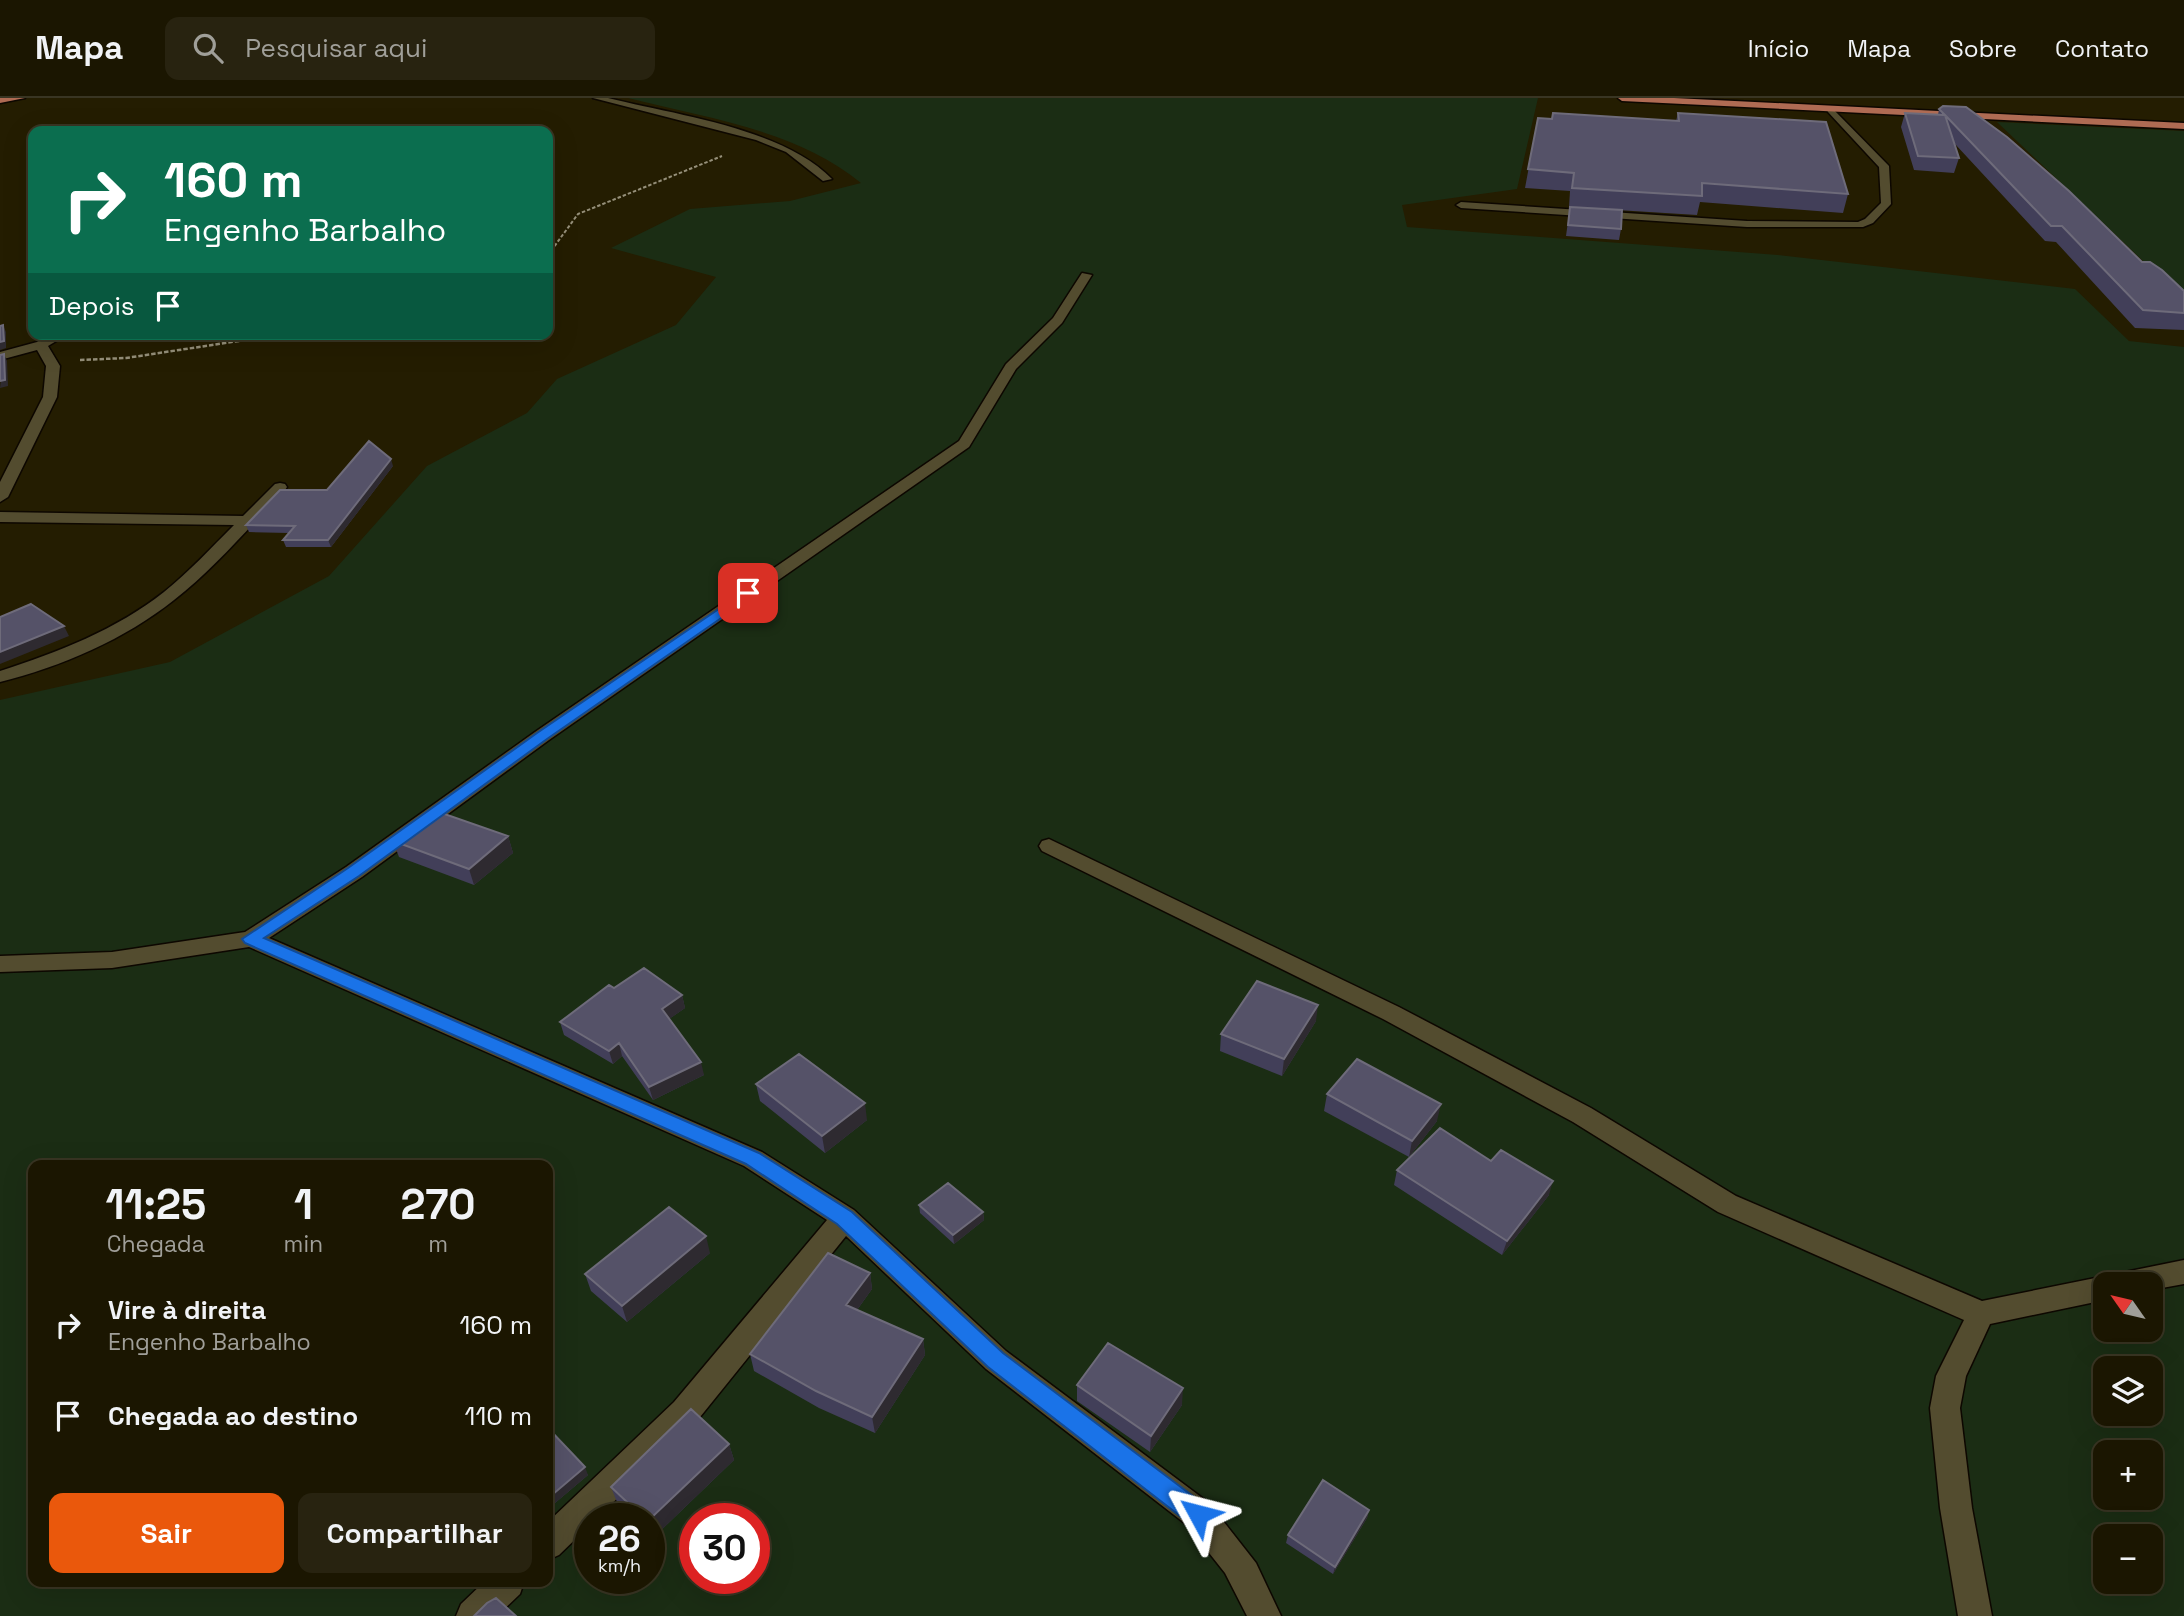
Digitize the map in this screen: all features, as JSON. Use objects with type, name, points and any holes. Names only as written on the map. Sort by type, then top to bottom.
[{"type":"main road","points":[[0,100],[21,98]]},
{"type":"main road","points":[[1622,98],[2184,126]]},
{"type":"street","points":[[597,98],[760,138],[789,150],[827,179]]},
{"type":"street","points":[[1461,205],[1747,223],[1859,225],[1870,221],[1886,204],[1884,166],[1831,110]]},
{"type":"street","points":[[1965,116],[1980,126]]},
{"type":"street","points":[[0,964],[112,960],[251,939],[354,872],[542,736],[964,444],[1011,367],[1059,320],[1086,275]]},
{"type":"street","points":[[0,356],[51,340]]},
{"type":"street","points":[[0,497],[50,397],[53,379],[51,361],[41,345]]},
{"type":"street","points":[[0,677],[52,660],[125,625],[169,596],[280,487]]},
{"type":"street","points":[[0,517],[246,521]]},
{"type":"street","points":[[1049,846],[1391,1013],[1582,1115],[1727,1204],[1787,1232],[1981,1314],[2093,1291]]},
{"type":"street","points":[[251,939],[752,1159],[845,1218],[996,1360],[1198,1514],[1224,1544],[1256,1590],[1264,1616]]},
{"type":"street","points":[[553,1539],[685,1412],[845,1218]]},
{"type":"street","points":[[2163,1276],[2184,1272]]},
{"type":"street","points":[[1975,1616],[1956,1508],[1945,1408],[1951,1376],[1981,1314]]},
{"type":"street","points":[[473,1616],[503,1587]]},
{"type":"path","points":[[553,247],[578,214],[725,154]]},
{"type":"path","points":[[51,361],[126,358],[245,340]]},
{"type":"green space","points":[[628,98],[1538,98],[1517,189],[1402,205],[1407,227],[1778,255],[2075,289],[2129,341],[2184,347],[2184,1616],[0,1616],[0,700],[170,662],[329,576],[427,466],[527,413],[557,379],[676,325],[716,277],[611,248],[690,209],[790,201],[861,183],[809,150],[750,128]]},
{"type":"green space","points":[[1997,122],[2184,131],[2184,300]]},
{"type":"building","points":[[1943,106],[1966,107],[2007,137],[2069,191],[2142,262],[2150,262],[2162,270],[2184,291],[2184,313],[2143,310],[2062,226],[2051,226],[1939,109]]},
{"type":"building","points":[[1553,113],[1679,121],[1678,113],[1826,122],[1848,194],[1702,183],[1702,196],[1572,188],[1574,173],[1528,169],[1538,118],[1552,119]]},
{"type":"building","points":[[1905,113],[1945,115],[1959,158],[1918,156]]},
{"type":"building","points":[[1570,207],[1622,210],[1621,229],[1568,225]]},
{"type":"building","points":[[3,325],[4,341],[0,342],[0,326]]},
{"type":"building","points":[[4,354],[5,380],[0,381],[0,355]]},
{"type":"building","points":[[369,441],[391,459],[328,540],[283,540],[295,526],[246,525],[280,490],[327,490]]},
{"type":"building","points":[[31,604],[64,626],[0,652],[0,617]]},
{"type":"building","points":[[433,810],[508,836],[469,869],[393,841]]},
{"type":"building","points":[[644,968],[682,995],[662,1009],[701,1062],[649,1087],[619,1043],[609,1051],[560,1022],[609,985],[614,988]]},
{"type":"building","points":[[1257,981],[1318,1005],[1284,1059],[1221,1034]]},
{"type":"building","points":[[799,1054],[865,1103],[822,1136],[756,1084]]},
{"type":"building","points":[[1357,1059],[1441,1104],[1412,1141],[1327,1094]]},
{"type":"building","points":[[1440,1128],[1491,1161],[1501,1150],[1553,1181],[1507,1241],[1397,1170]]},
{"type":"building","points":[[948,1183],[983,1212],[953,1235],[919,1205]]},
{"type":"building","points":[[669,1207],[706,1236],[622,1306],[585,1274]]},
{"type":"building","points":[[828,1253],[870,1273],[846,1305],[923,1339],[872,1417],[816,1391],[750,1354]]},
{"type":"building","points":[[1108,1343],[1183,1388],[1151,1436],[1077,1385]]},
{"type":"building","points":[[691,1409],[729,1444],[665,1505],[628,1503],[611,1487]]},
{"type":"building","points":[[553,1433],[585,1467],[553,1494]]},
{"type":"building","points":[[1323,1480],[1369,1510],[1335,1567],[1288,1535]]},
{"type":"building","points":[[496,1598],[516,1616],[474,1616],[487,1603]]},
{"type":"route","points":[[748,593],[542,736],[354,872],[251,939],[752,1159],[845,1218],[996,1360],[1070,1420],[1198,1514]]}]
